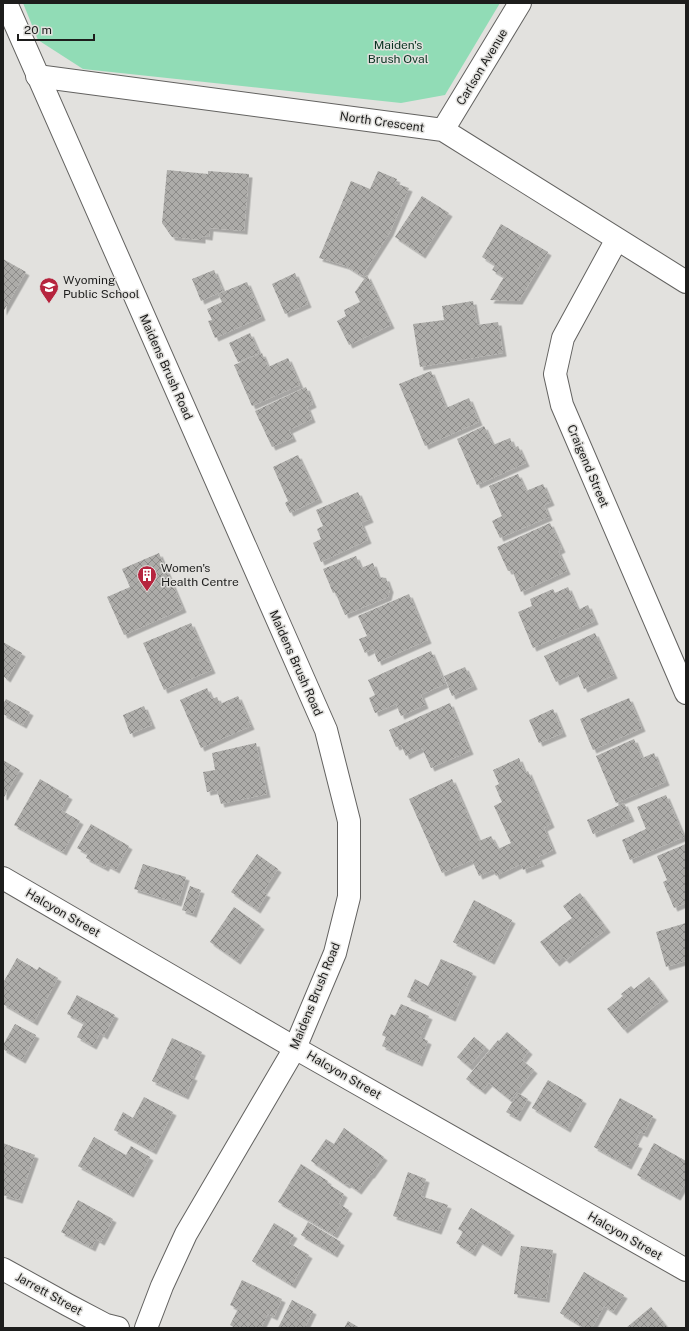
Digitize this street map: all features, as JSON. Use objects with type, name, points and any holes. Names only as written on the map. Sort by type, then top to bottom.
[{"type":"street","name":"Maidens Brush Road","points":[[6,3],[326,730],[349,821],[349,897],[335,953],[295,1048],[186,1234],[162,1286],[146,1328]]},
{"type":"street","name":"Carlson Avenue","points":[[444,130],[520,3]]},
{"type":"street","name":"North Crescent","points":[[37,76],[444,130],[686,282]]},
{"type":"street","name":"Craigend Street","points":[[617,239],[563,338],[555,374],[562,405],[686,693]]},
{"type":"street","name":"Halcyon Street","points":[[3,878],[295,1048],[686,1270]]},
{"type":"street","name":"Jarrett Street","points":[[3,1268],[106,1325],[118,1328]]},
{"type":"green space","name":"Maiden's Brush Oval","points":[[23,3],[500,3],[445,95],[401,103],[83,69],[38,40]]},
{"type":"building","points":[[167,170],[208,174],[208,171],[249,174],[244,231],[210,228],[209,237],[202,236],[202,240],[172,237],[162,223]]},
{"type":"building","points":[[378,171],[397,179],[395,183],[409,188],[390,232],[362,276],[346,266],[319,258],[351,181],[370,189]]},
{"type":"building","points":[[422,196],[449,213],[422,255],[395,237]]},
{"type":"building","points":[[501,224],[548,252],[519,301],[490,300],[504,277],[492,270],[495,265],[482,257]]},
{"type":"building","points":[[3,259],[26,272],[3,312]]},
{"type":"building","points":[[214,270],[223,291],[201,301],[192,279]]},
{"type":"building","points":[[295,273],[308,304],[285,314],[272,284]]},
{"type":"building","points":[[367,275],[391,325],[349,345],[337,321],[346,316],[344,310],[360,302],[355,292]]},
{"type":"building","points":[[247,282],[262,317],[215,338],[208,321],[212,320],[207,309],[222,302],[218,294]]},
{"type":"building","points":[[473,301],[477,325],[498,322],[503,353],[420,367],[413,324],[444,320],[442,306]]},
{"type":"building","points":[[250,333],[259,353],[238,362],[229,343]]},
{"type":"building","points":[[262,353],[268,367],[288,358],[300,385],[252,406],[234,365]]},
{"type":"building","points":[[431,371],[446,408],[469,398],[479,422],[425,446],[399,384]]},
{"type":"building","points":[[306,387],[313,404],[307,407],[312,419],[289,430],[293,438],[272,447],[255,411]]},
{"type":"building","points":[[484,426],[493,445],[510,438],[514,448],[518,446],[526,463],[477,485],[457,439]]},
{"type":"building","points":[[298,455],[319,499],[290,513],[285,503],[288,501],[273,467]]},
{"type":"building","points":[[518,474],[526,491],[543,484],[551,502],[544,505],[549,517],[500,538],[492,521],[502,516],[489,486]]},
{"type":"building","points":[[358,492],[370,519],[361,523],[368,540],[321,562],[313,543],[321,539],[317,529],[323,526],[316,510]]},
{"type":"building","points":[[550,523],[562,549],[558,551],[567,571],[521,592],[512,570],[508,571],[497,547]]},
{"type":"building","name":"Women's Health Centre","points":[[159,553],[183,609],[124,635],[107,597],[130,587],[122,569]]},
{"type":"building","points":[[356,556],[361,568],[373,563],[378,577],[386,578],[390,589],[388,597],[345,615],[335,592],[333,593],[323,569]]},
{"type":"building","points":[[568,587],[578,610],[588,605],[595,621],[533,648],[518,612],[532,606],[530,599],[553,589],[555,593]]},
{"type":"building","points":[[409,594],[428,640],[378,662],[373,649],[365,653],[359,639],[367,636],[358,616]]},
{"type":"building","points":[[191,623],[212,670],[164,690],[143,643]]},
{"type":"building","points":[[595,633],[614,675],[584,689],[577,672],[556,682],[544,656]]},
{"type":"building","points":[[3,642],[22,653],[7,679],[3,676]]},
{"type":"building","points":[[431,651],[445,684],[421,695],[425,705],[401,716],[396,704],[375,713],[369,698],[375,695],[368,680]]},
{"type":"building","points":[[465,667],[474,686],[452,696],[444,676]]},
{"type":"building","points":[[207,688],[212,699],[217,697],[220,704],[238,696],[251,726],[201,748],[180,700]]},
{"type":"building","points":[[629,698],[642,728],[593,750],[580,719]]},
{"type":"building","points":[[6,699],[30,712],[23,725],[3,714],[3,704]]},
{"type":"building","points":[[450,703],[470,751],[431,768],[422,748],[406,756],[401,745],[396,747],[389,730]]},
{"type":"building","points":[[144,706],[152,725],[130,734],[123,715]]},
{"type":"building","points":[[553,709],[563,733],[539,743],[529,720]]},
{"type":"building","points":[[634,739],[642,758],[654,753],[666,782],[616,803],[596,756]]},
{"type":"building","points":[[256,743],[267,794],[221,804],[217,790],[207,792],[203,772],[215,770],[212,753]]},
{"type":"building","points":[[519,758],[525,773],[528,771],[551,824],[544,828],[553,850],[538,857],[541,863],[523,870],[521,864],[496,876],[493,870],[479,876],[472,860],[442,873],[409,799],[452,779],[479,841],[491,836],[498,849],[511,843],[494,806],[502,802],[495,786],[499,784],[493,770]]},
{"type":"building","points":[[3,760],[20,770],[4,797],[3,796]]},
{"type":"building","points":[[40,779],[69,796],[61,810],[80,821],[63,852],[14,825]]},
{"type":"building","points":[[666,795],[684,837],[630,860],[622,840],[646,829],[637,807]]},
{"type":"building","points":[[624,803],[631,818],[593,834],[587,820]]},
{"type":"building","points":[[91,824],[129,846],[116,870],[107,865],[105,868],[86,858],[88,854],[77,848]]},
{"type":"building","points":[[686,844],[686,903],[674,908],[663,882],[667,880],[657,856]]},
{"type":"building","points":[[257,854],[278,869],[263,892],[267,894],[257,910],[231,892]]},
{"type":"building","points":[[143,864],[186,877],[178,903],[134,889]]},
{"type":"building","points":[[190,886],[201,890],[193,914],[182,910]]},
{"type":"building","points":[[580,893],[607,929],[566,960],[563,957],[556,963],[540,942],[572,918],[563,906]]},
{"type":"building","points":[[474,900],[512,920],[491,961],[453,942]]},
{"type":"building","points":[[234,907],[261,926],[237,961],[210,942]]},
{"type":"building","points":[[686,923],[686,961],[666,967],[656,932]]},
{"type":"building","points":[[17,958],[37,970],[39,967],[58,978],[34,1022],[3,1004],[3,983]]},
{"type":"building","points":[[441,959],[473,973],[452,1018],[407,997],[415,979],[428,986]]},
{"type":"building","points":[[649,977],[665,998],[624,1030],[607,1009],[623,996],[621,994],[631,986],[634,989]]},
{"type":"building","points":[[77,995],[115,1015],[104,1036],[100,1033],[93,1046],[77,1037],[84,1023],[67,1014]]},
{"type":"building","points":[[401,1004],[429,1016],[420,1037],[428,1041],[419,1063],[382,1046],[386,1037],[382,1035],[391,1014],[395,1016]]},
{"type":"building","points":[[15,1024],[36,1035],[22,1060],[3,1049],[3,1045]]},
{"type":"building","points":[[507,1032],[529,1051],[522,1060],[534,1070],[510,1100],[489,1083],[482,1091],[466,1079],[498,1040],[499,1041]]},
{"type":"building","points":[[474,1037],[486,1047],[469,1067],[457,1057]]},
{"type":"building","points":[[172,1038],[202,1052],[191,1076],[194,1077],[185,1096],[152,1081]]},
{"type":"building","points":[[548,1080],[583,1100],[567,1129],[532,1108]]},
{"type":"building","points":[[518,1093],[528,1099],[517,1118],[506,1112]]},
{"type":"building","points":[[144,1097],[173,1112],[153,1151],[114,1130],[123,1112],[133,1118]]},
{"type":"building","points":[[620,1098],[653,1116],[644,1134],[640,1132],[634,1143],[639,1145],[628,1166],[594,1147]]},
{"type":"building","points":[[344,1128],[384,1157],[358,1191],[348,1184],[346,1185],[311,1161],[326,1139],[334,1144]]},
{"type":"building","points":[[94,1137],[126,1155],[131,1146],[150,1157],[130,1194],[78,1166]]},
{"type":"building","points":[[3,1143],[35,1155],[19,1200],[3,1195]]},
{"type":"building","points":[[654,1143],[686,1161],[686,1182],[677,1197],[637,1175]]},
{"type":"building","points":[[301,1164],[328,1181],[327,1183],[344,1194],[339,1204],[349,1210],[334,1235],[278,1202]]},
{"type":"building","points":[[408,1172],[426,1179],[421,1196],[448,1205],[438,1231],[393,1216]]},
{"type":"building","points":[[78,1200],[113,1219],[101,1242],[96,1239],[92,1248],[61,1232]]},
{"type":"building","points":[[471,1208],[511,1232],[498,1253],[479,1241],[472,1253],[456,1243],[463,1232],[458,1229]]},
{"type":"building","points":[[308,1222],[341,1242],[334,1254],[301,1235]]},
{"type":"building","points":[[274,1223],[294,1235],[289,1243],[309,1255],[292,1285],[252,1261]]},
{"type":"building","points":[[521,1246],[553,1250],[546,1299],[514,1294]]},
{"type":"building","points":[[584,1272],[624,1295],[613,1312],[604,1306],[592,1328],[585,1328],[560,1313]]},
{"type":"building","points":[[242,1280],[282,1299],[274,1317],[268,1314],[261,1328],[235,1328],[230,1325],[238,1309],[230,1305]]},
{"type":"building","points":[[292,1300],[313,1311],[305,1328],[278,1328]]},
{"type":"building","points":[[651,1307],[668,1328],[626,1328]]},
{"type":"building","points":[[348,1321],[360,1328],[344,1328]]},
{"type":"place","name":"Wyoming Public School","points":[[49,304]]},
{"type":"place","name":"Women's Health Centre","points":[[147,592]]}]
